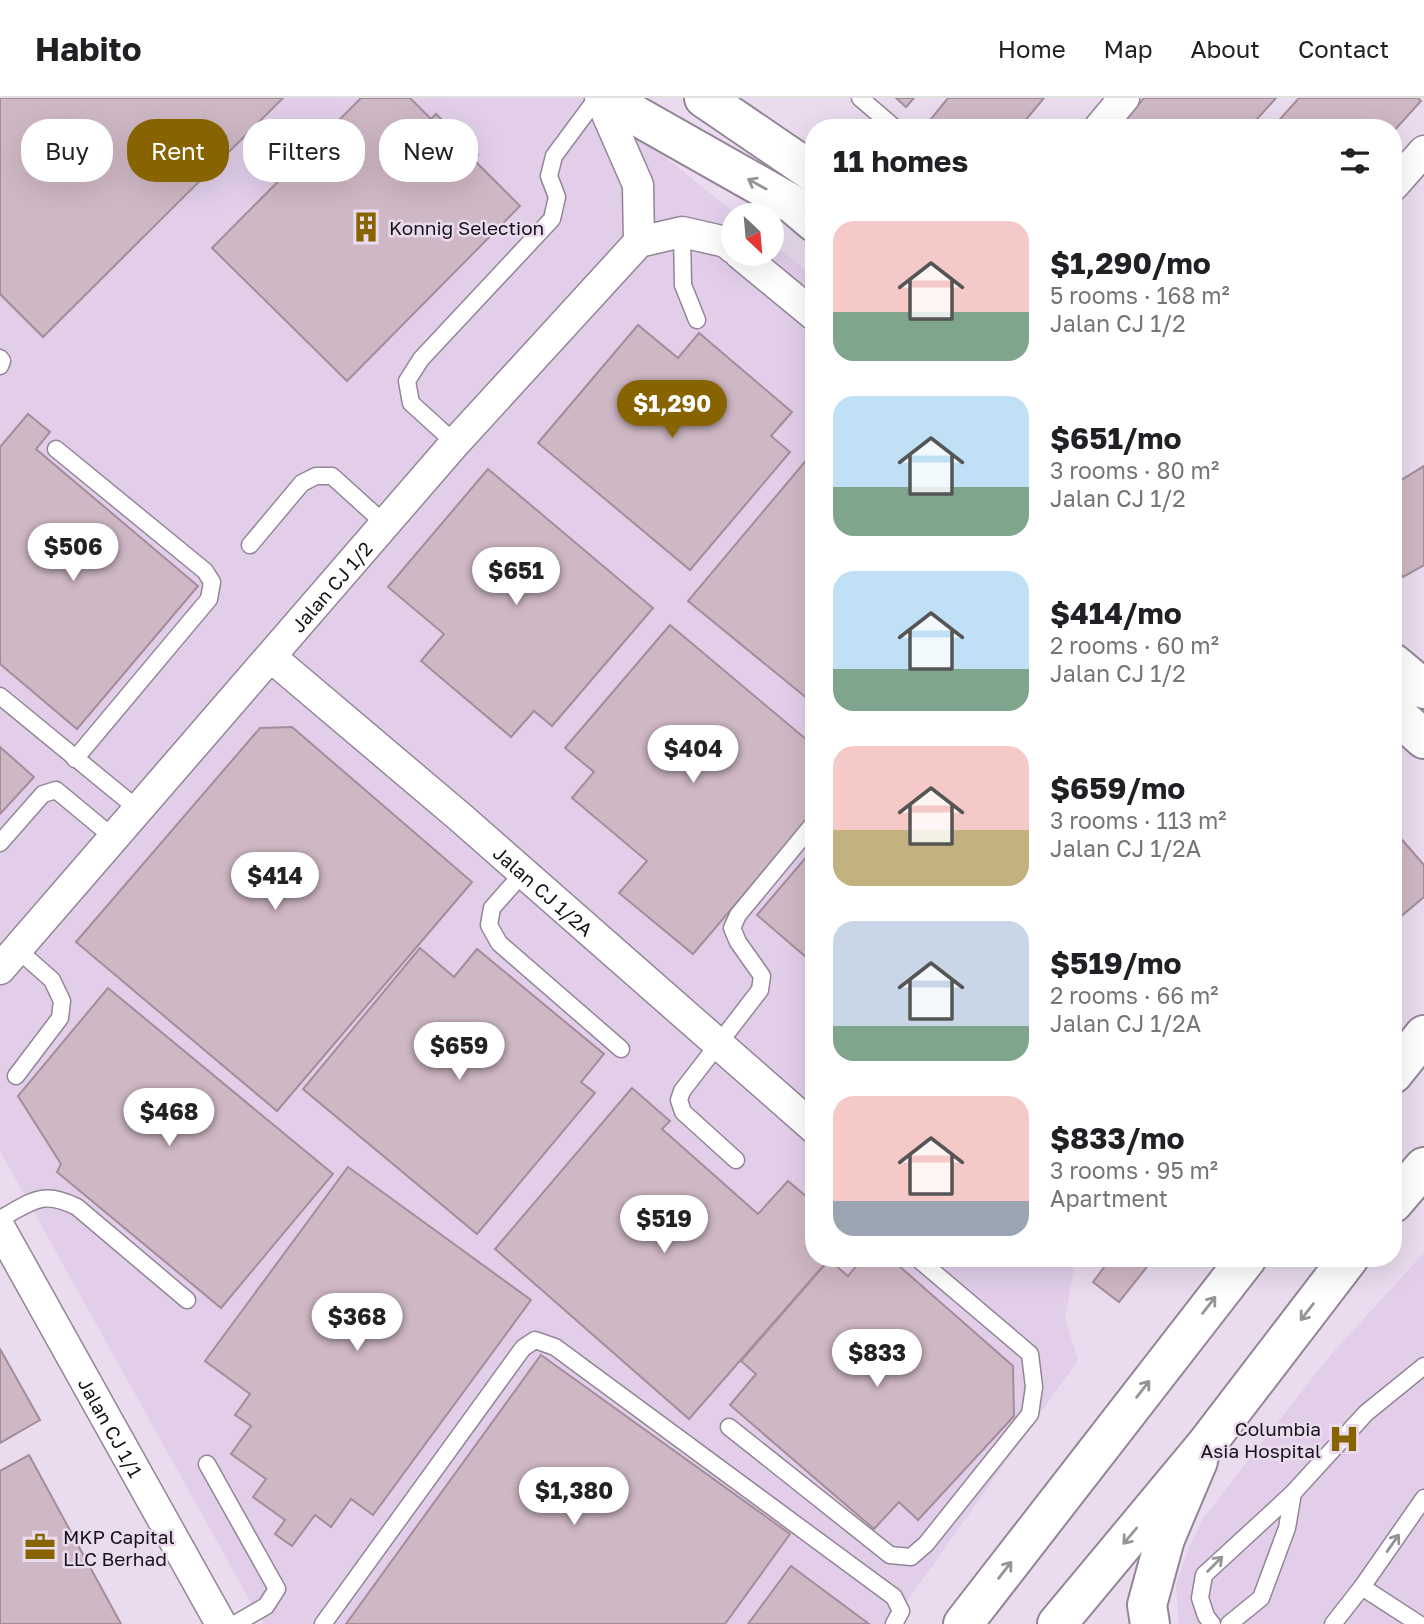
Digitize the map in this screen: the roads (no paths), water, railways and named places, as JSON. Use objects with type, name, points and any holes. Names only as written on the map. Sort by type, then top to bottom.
[{"type":"main road","points":[[601,98],[794,205],[805,214]]},
{"type":"main road","points":[[704,98],[805,167]]},
{"type":"main road","points":[[1409,682],[1424,739]]},
{"type":"main road","points":[[1402,1063],[1424,1035]]},
{"type":"main road","points":[[1402,1193],[1424,1167]]},
{"type":"main road","points":[[963,1624],[1240,1267]]},
{"type":"main road","points":[[1058,1624],[1205,1446],[1342,1267]]},
{"type":"main road","points":[[1150,1624],[1147,1605],[1165,1539],[1205,1446]]},
{"type":"street","points":[[601,98],[638,186],[639,242],[682,232],[721,241]]},
{"type":"street","points":[[1106,119],[1124,98]]},
{"type":"street","points":[[1402,176],[1424,151]]},
{"type":"street","name":"Jalan CJ 1/2","points":[[8,959],[455,443],[639,242]]},
{"type":"street","points":[[755,266],[805,308]]},
{"type":"street","name":"Jalan CJ 1/2A","points":[[271,657],[460,817],[805,1120]]},
{"type":"street","name":"Jalan CJ 1/1","points":[[0,1228],[221,1624]]},
{"type":"lane","points":[[455,443],[411,403],[407,381],[421,359],[552,219],[557,197],[549,176],[554,156],[564,139],[601,98]]},
{"type":"lane","points":[[860,98],[884,119]]},
{"type":"lane","points":[[682,232],[683,285],[697,320]]},
{"type":"lane","points":[[0,358],[0,366]]},
{"type":"lane","points":[[56,449],[205,571],[212,582],[209,599],[75,759]]},
{"type":"lane","points":[[250,545],[302,483],[316,475],[332,476],[385,524]]},
{"type":"lane","points":[[0,696],[139,810]]},
{"type":"lane","points":[[0,843],[43,794],[56,790],[114,838]]},
{"type":"lane","points":[[736,1160],[683,1112],[679,1100],[682,1091],[760,990],[762,976],[738,942],[732,928],[738,915],[805,834]]},
{"type":"lane","points":[[523,873],[492,908],[489,925],[499,943],[621,1049]]},
{"type":"lane","points":[[8,959],[52,980],[62,1001],[60,1018],[16,1076]]},
{"type":"lane","points":[[0,1219],[38,1198],[61,1199],[77,1207],[187,1300]]},
{"type":"lane","points":[[729,1427],[890,1555],[911,1557],[926,1544],[1030,1414],[1034,1387],[1030,1354],[928,1267]]},
{"type":"lane","points":[[323,1624],[523,1348],[535,1340],[555,1347],[894,1597],[901,1611],[894,1624]]},
{"type":"lane","points":[[1212,1624],[1200,1598],[1204,1575],[1293,1493],[1366,1413],[1424,1366]]},
{"type":"lane","points":[[207,1464],[277,1589],[266,1606],[235,1624]]},
{"type":"lane","points":[[1229,1624],[1261,1598],[1287,1528],[1293,1493]]},
{"type":"lane","points":[[1333,1624],[1363,1587],[1424,1499]]},
{"type":"lane","points":[[1363,1587],[1419,1624]]},
{"type":"place","name":"Konnig Selection","points":[[366,227]]},
{"type":"place","name":"Columbia Asia Hospital","points":[[1344,1439]]},
{"type":"place","name":"MKP Capital LLC Berhad","points":[[40,1547]]}]
